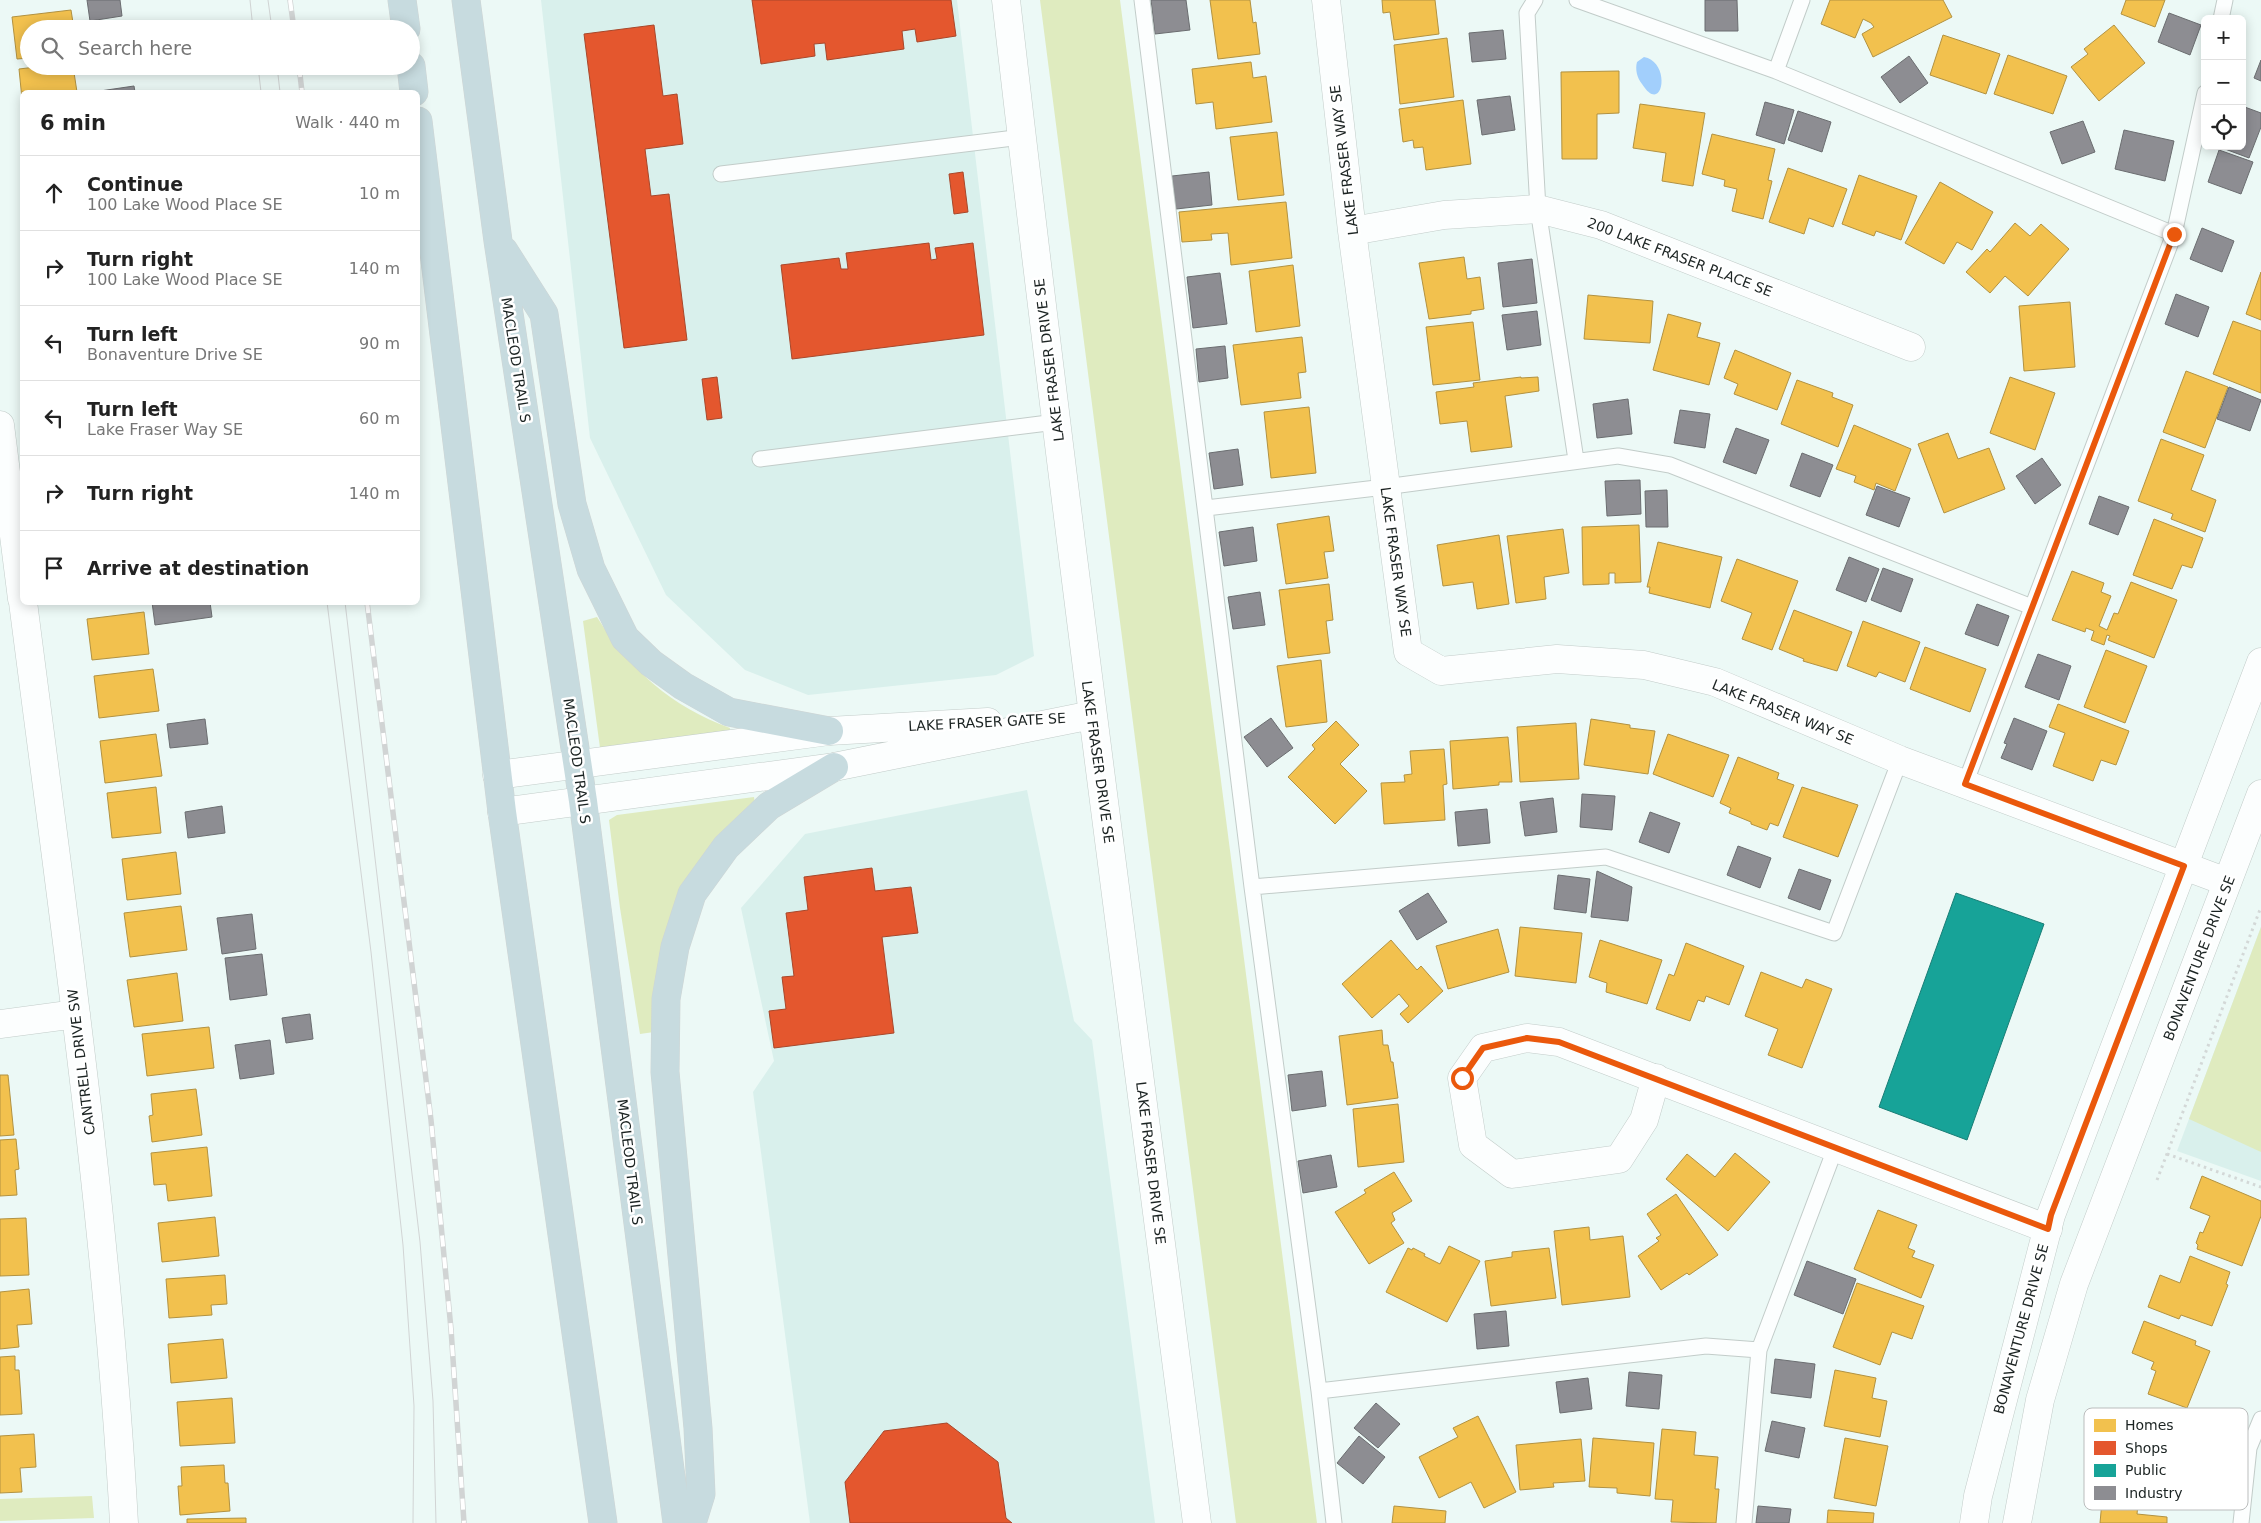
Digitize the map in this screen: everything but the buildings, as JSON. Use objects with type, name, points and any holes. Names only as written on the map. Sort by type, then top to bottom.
[{"type":"highway","points":[[402,0],[405,20]]},
{"type":"highway","name":"MACLEOD TRAIL S","points":[[466,0],[498,241],[583,801],[677,1523]]},
{"type":"highway","points":[[412,75],[414,90]]},
{"type":"highway","points":[[420,138],[497,775],[603,1523]]},
{"type":"highway","points":[[498,241],[544,314],[572,504],[591,569],[625,638],[659,669],[683,686],[729,712],[829,731]]},
{"type":"highway","points":[[692,1523],[701,1494],[698,1428],[665,1072],[666,999],[675,947],[692,894],[726,847],[769,806],[834,766]]},
{"type":"street","name":"LAKE FRASER DRIVE SE","points":[[1006,0],[1092,716],[1197,1523]]},
{"type":"street","name":"LAKE FRASER WAY SE","points":[[1326,0],[1352,231],[1408,652],[1441,671],[1557,659],[1644,665],[1715,682],[1900,760],[2228,882]]},
{"type":"street","name":"200 LAKE FRASER PLACE SE","points":[[1352,231],[1444,215],[1538,209],[1601,225],[1911,346]]},
{"type":"street","name":"CANTRELL DRIVE SW","points":[[0,425],[20,578]]},
{"type":"street","name":"CANTRELL DRIVE SW","points":[[24,605],[76,1014],[105,1267],[124,1523]]},
{"type":"street","name":"BONAVENTURE DRIVE SE","points":[[1974,1523],[1978,1496],[2051,1215],[2261,662]]},
{"type":"street","name":"LAKE FRASER GATE SE","points":[[497,775],[829,731],[1092,716]]},
{"type":"street","name":"LAKE FRASER GATE SE","points":[[502,812],[834,766],[1092,716]]},
{"type":"street","name":"BONAVENTURE DRIVE SE","points":[[2017,1523],[2040,1400],[2074,1284],[2261,794]]},
{"type":"street","points":[[0,1024],[76,1014]]},
{"type":"street","points":[[1656,1078],[1644,1120],[1619,1159],[1512,1174],[1473,1145],[1462,1078],[1483,1048],[1527,1038],[1559,1042],[1656,1078],[1835,1149],[2048,1229]]},
{"type":"lane","points":[[1142,0],[1252,887],[1319,1392],[1334,1523]]},
{"type":"lane","points":[[1534,0],[1527,13],[1538,209],[1576,460]]},
{"type":"lane","points":[[1577,0],[1776,71],[2174,234]]},
{"type":"lane","points":[[1776,71],[1802,0]]},
{"type":"lane","points":[[2222,15],[2225,0]]},
{"type":"lane","points":[[1965,784],[2174,234],[2202,105]]},
{"type":"lane","points":[[721,174],[1022,137]]},
{"type":"lane","points":[[760,459],[1056,422]]},
{"type":"lane","points":[[1206,508],[1385,487],[1576,460],[1618,456],[1670,465],[2032,607]]},
{"type":"lane","points":[[1252,887],[1606,857],[1834,933],[1900,760]]},
{"type":"lane","points":[[1744,1523],[1759,1350],[1835,1149]]},
{"type":"lane","points":[[1319,1392],[1706,1346],[1759,1350]]},
{"type":"lane","points":[[2248,1457],[2249,1448],[2261,1419]]},
{"type":"lane","points":[[2241,1523],[2242,1510]]},
{"type":"path","points":[[2157,1180],[2261,907]]},
{"type":"path","points":[[2167,1154],[2261,1187]]},
{"type":"shaded area","points":[[541,0],[957,0],[1034,656],[996,675],[808,695],[745,670],[666,595],[590,438]]},
{"type":"shaded area","points":[[1027,790],[1074,1021],[1092,1040],[1155,1523],[810,1523],[753,1092],[774,1061],[741,908],[805,834]]},
{"type":"shaded area","points":[[2261,927],[2261,1181],[2177,1151]]},
{"type":"green space","points":[[1040,0],[1120,0],[1317,1523],[1236,1523]]},
{"type":"green space","points":[[597,617],[638,670],[689,709],[730,728],[729,736],[600,748],[583,621]]},
{"type":"green space","points":[[754,797],[755,805],[717,842],[654,1032],[640,1034],[620,908],[609,820],[617,815]]},
{"type":"green space","points":[[2261,927],[2261,1152],[2189,1119]]},
{"type":"green space","points":[[92,1496],[94,1518],[0,1521],[0,1499]]},
{"type":"water","points":[[1644,57],[1653,61],[1661,76],[1659,91],[1655,94],[1649,93],[1640,82],[1638,76],[1637,62]]},
{"type":"tram line","points":[[250,0],[252,20]]},
{"type":"tram line","points":[[268,0],[271,20]]},
{"type":"tram line","points":[[259,75],[261,90]]},
{"type":"tram line","points":[[278,75],[280,90]]},
{"type":"tram line","points":[[327,605],[371,952],[403,1245],[414,1406],[413,1523]]},
{"type":"tram line","points":[[345,605],[420,1242],[433,1401],[436,1523]]},
{"type":"railway","points":[[290,0],[293,20]]},
{"type":"railway","points":[[300,75],[302,90]]},
{"type":"railway","points":[[367,605],[431,1120],[451,1329],[464,1523]]},
{"type":"route","points":[[1462,1078],[1483,1048],[1527,1038],[1559,1042],[2048,1229],[2051,1215],[2184,866],[1965,784],[2174,234]]}]
